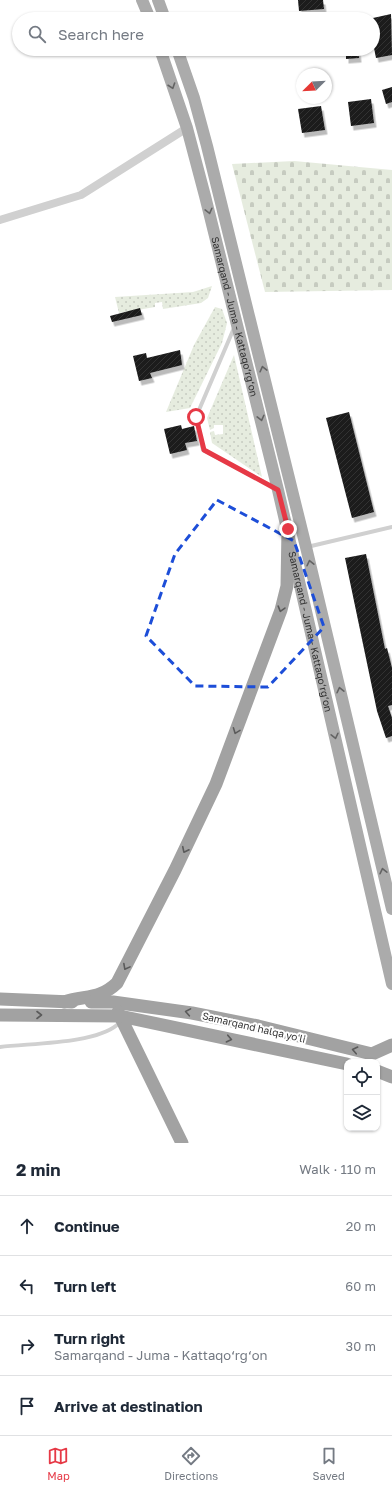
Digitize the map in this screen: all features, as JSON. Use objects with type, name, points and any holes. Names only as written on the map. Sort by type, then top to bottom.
[{"type":"highway","points":[[64,1002],[78,997],[98,996],[105,993],[117,983],[216,784],[281,610],[287,586],[288,529]]},
{"type":"highway","name":"Samarqand halqa yoʻli","points":[[0,999],[64,1002],[113,1002],[206,1016],[372,1054],[392,1045]]},
{"type":"highway","points":[[113,1002],[118,1021],[135,1050],[182,1143]]},
{"type":"highway","name":"Samarqand halqa yoʻli","points":[[0,1015],[94,1016],[344,1063]]},
{"type":"highway","points":[[380,1072],[392,1077]]},
{"type":"main road","points":[[142,0],[147,12]]},
{"type":"main road","points":[[158,0],[162,12]]},
{"type":"main road","name":"Samarqand - Juma - Kattaqo‘rg‘on","points":[[162,56],[186,128],[237,322],[288,529],[392,984]]},
{"type":"main road","name":"Samarqand - Juma - Kattaqo‘rg‘on","points":[[179,56],[208,146],[306,547],[392,909]]},
{"type":"street","points":[[0,220],[81,195],[186,128]]},
{"type":"lane","points":[[237,322],[196,417],[204,450],[278,490]]},
{"type":"lane","points":[[306,547],[392,527]]},
{"type":"lane","points":[[0,1047],[91,1037],[109,1031],[118,1021]]},
{"type":"highlighted area","points":[[217,500],[294,541],[324,627],[268,687],[195,686],[146,636],[175,554]]},
{"type":"green space","points":[[294,161],[392,170],[392,290],[265,292],[232,164]]},
{"type":"green space","points":[[212,286],[208,298],[201,303],[163,309],[162,302],[155,303],[155,307],[119,313],[115,297],[193,292]]},
{"type":"green space","points":[[215,307],[222,309],[227,323],[222,343],[190,408],[166,412],[194,345]]},
{"type":"green space","points":[[234,355],[262,477],[212,443],[210,432],[214,431],[215,435],[223,434],[223,425],[214,425],[214,428],[210,430],[207,418]]},
{"type":"building","points":[[298,0],[323,0],[324,9],[299,11]]},
{"type":"building","points":[[391,14],[392,55],[376,58],[376,56],[380,56],[380,16]]},
{"type":"building","points":[[346,56],[359,56],[359,58],[346,59]]},
{"type":"building","points":[[392,87],[392,102],[386,104],[382,90]]},
{"type":"building","points":[[371,99],[374,123],[351,126],[348,102]]},
{"type":"building","points":[[321,106],[325,130],[302,133],[298,109]]},
{"type":"building","points":[[140,308],[142,315],[112,322],[110,316]]},
{"type":"building","points":[[180,350],[182,365],[150,373],[152,378],[139,381],[133,356],[146,353],[147,358]]},
{"type":"building","points":[[349,412],[374,512],[352,518],[326,418]]},
{"type":"building","points":[[181,425],[182,429],[194,426],[197,441],[185,443],[187,450],[170,454],[164,429]]},
{"type":"building","points":[[366,554],[385,649],[387,648],[392,668],[392,705],[388,706],[392,718],[392,736],[386,738],[377,711],[345,558]]},
{"type":"route","points":[[196,417],[204,450],[278,490],[288,529]]}]
